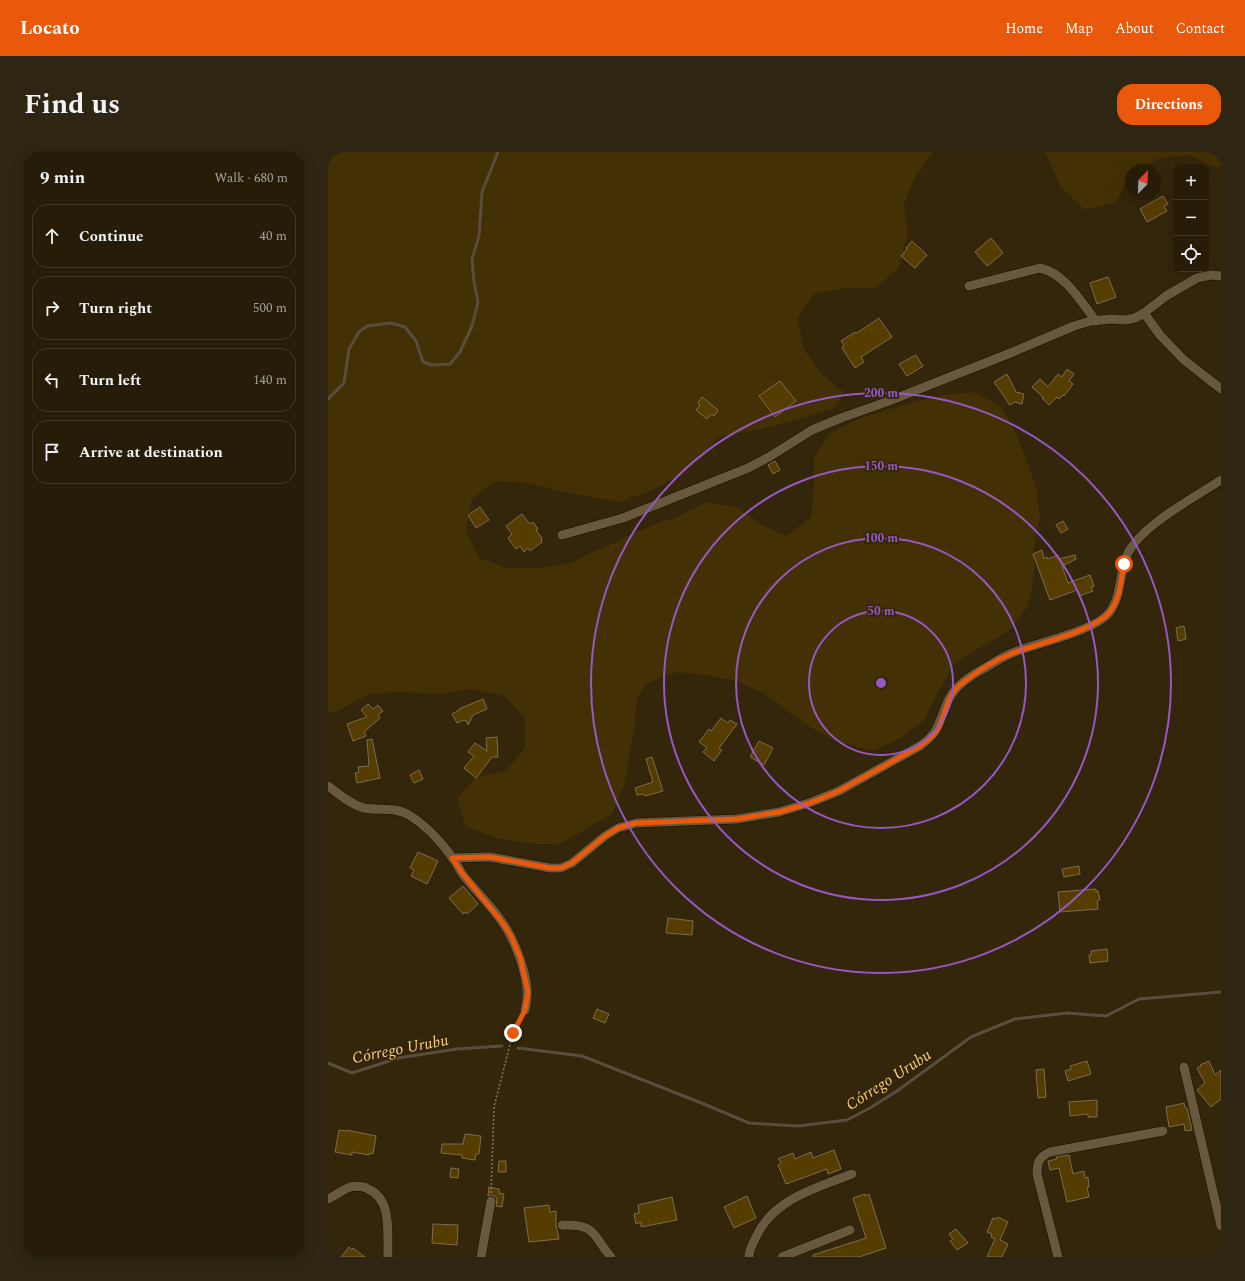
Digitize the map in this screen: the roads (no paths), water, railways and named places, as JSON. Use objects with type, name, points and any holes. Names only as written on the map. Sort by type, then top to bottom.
[{"type":"street","points":[[969,286],[1040,268],[1049,270],[1060,277],[1096,321]]},
{"type":"street","points":[[562,535],[622,518],[748,468],[769,457],[812,430],[833,421],[897,399],[1074,326],[1096,321],[1125,320],[1135,318],[1166,296],[1197,278],[1211,275],[1221,276]]},
{"type":"street","points":[[1144,313],[1160,334],[1184,360],[1221,389]]},
{"type":"street","points":[[452,858],[490,857],[550,868],[561,868],[572,863],[605,836],[624,826],[636,823],[737,819],[779,812],[810,803],[839,791],[929,740],[938,727],[952,694],[960,685],[981,670],[1011,654],[1084,629],[1102,620],[1114,605],[1120,589],[1124,564],[1133,546],[1145,532],[1164,517],[1221,480]]},
{"type":"street","points":[[328,786],[354,804],[365,808],[399,810],[408,814],[435,835],[462,873],[502,922],[511,936],[520,957],[526,980],[528,992],[525,1010]]},
{"type":"street","points":[[1184,1067],[1221,1226]]},
{"type":"street","points":[[1058,1257],[1037,1174],[1037,1164],[1041,1156],[1050,1152],[1163,1131]]},
{"type":"street","points":[[749,1257],[749,1251],[765,1221],[778,1208],[797,1195],[852,1174]]},
{"type":"street","points":[[328,1199],[342,1190],[352,1187],[364,1187],[373,1191],[382,1200],[386,1213],[388,1257]]},
{"type":"street","points":[[481,1257],[491,1201]]},
{"type":"street","points":[[562,1225],[577,1225],[590,1230],[598,1238],[611,1257]]},
{"type":"street","points":[[782,1257],[850,1230]]},
{"type":"waterway","name":"Córrego Urubu","points":[[328,399],[344,383],[349,349],[359,332],[367,326],[391,323],[405,327],[416,341],[423,362],[432,365],[450,364],[460,352],[472,326],[478,302],[472,259],[479,236],[482,192],[498,152]]},
{"type":"waterway","name":"Córrego Urubu","points":[[518,1048],[582,1056],[749,1123],[798,1126],[847,1120],[897,1091],[971,1037],[1015,1019],[1067,1013],[1106,1016],[1139,999],[1221,992]]},
{"type":"waterway","name":"Córrego Urubu","points":[[328,1063],[352,1073],[398,1058],[457,1049],[502,1046]]}]
